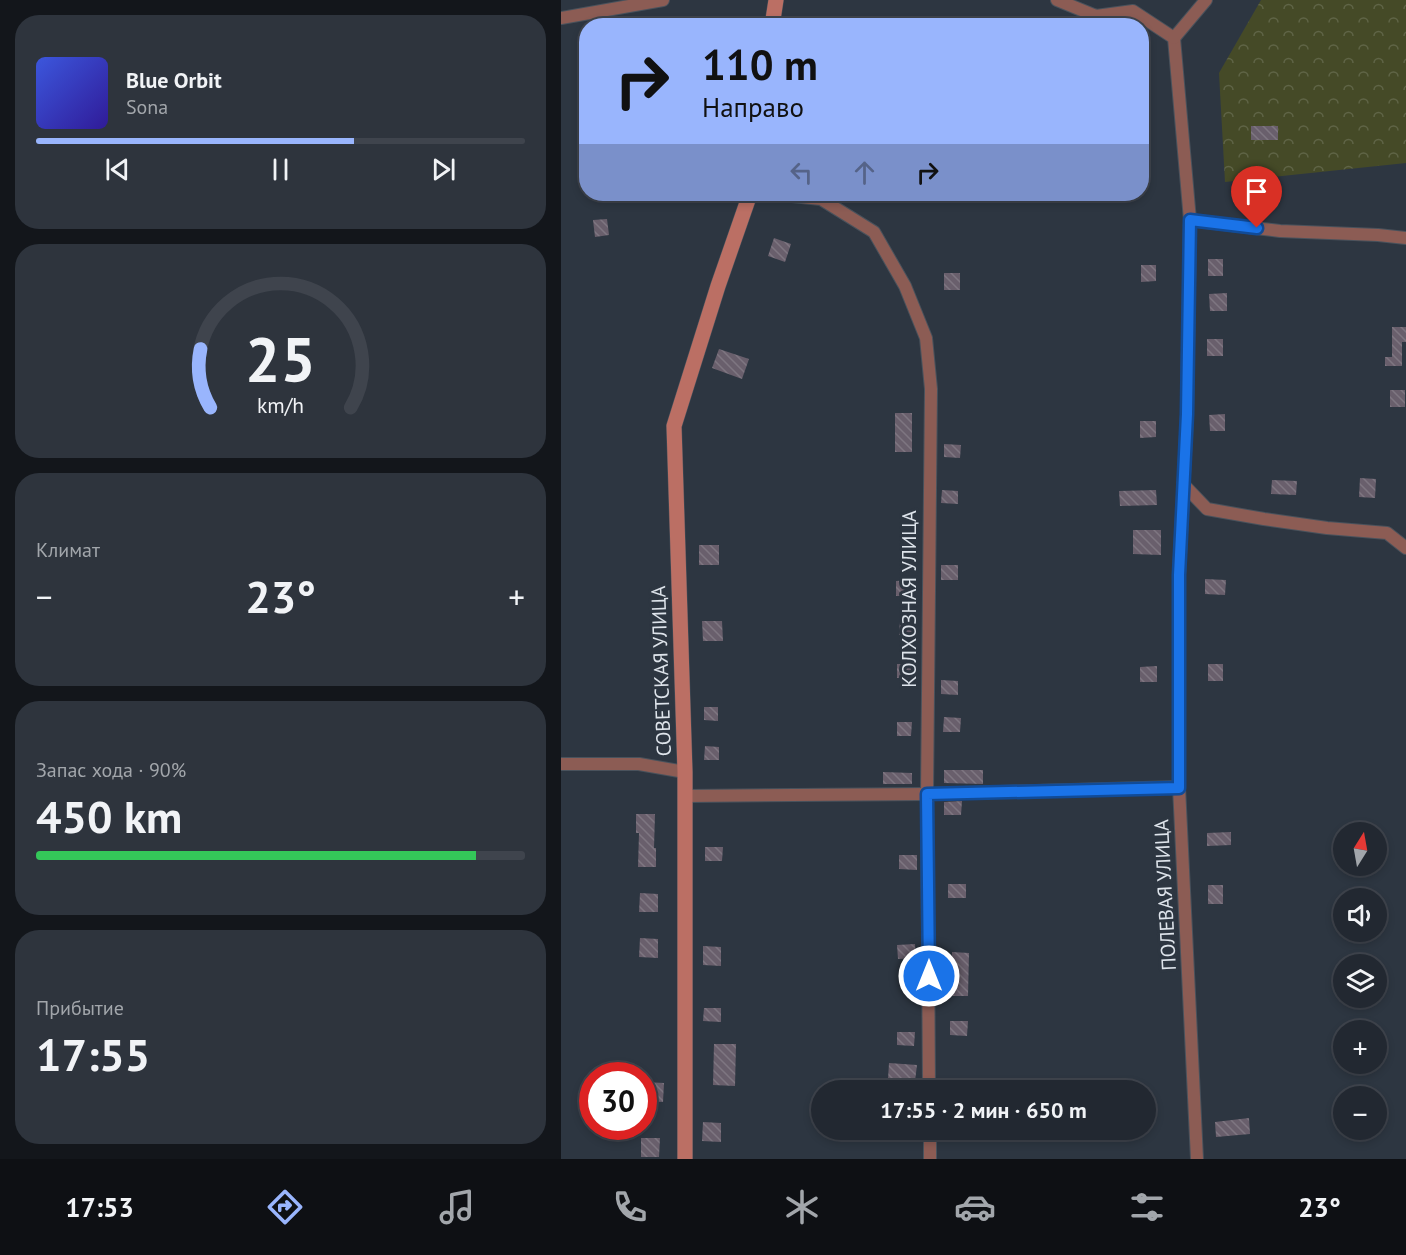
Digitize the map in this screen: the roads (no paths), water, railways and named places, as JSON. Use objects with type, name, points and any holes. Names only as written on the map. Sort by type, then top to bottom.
[{"type":"street","points":[[561,18],[663,0]]},
{"type":"street","points":[[773,18],[776,0]]},
{"type":"street","points":[[1057,0],[1097,16],[1133,11],[1144,18]]},
{"type":"street","points":[[1149,22],[1174,38],[1206,0]]},
{"type":"street","name":"ПОЛЕВАЯ УЛИЦА","points":[[1174,38],[1190,220],[1187,414],[1179,575],[1179,788],[1197,1159]]},
{"type":"street","name":"СОВЕТСКАЯ УЛИЦА","points":[[685,1159],[685,772],[674,426],[748,201]]},
{"type":"street","name":"КОЛХОЗНАЯ УЛИЦА","points":[[824,201],[874,232],[905,286],[926,338],[930,389],[927,794],[929,1080]]},
{"type":"street","points":[[1190,220],[1280,231],[1406,238]]},
{"type":"street","points":[[1183,484],[1207,510],[1327,528],[1387,532],[1406,548]]},
{"type":"street","points":[[561,764],[639,764],[685,772]]},
{"type":"street","points":[[685,796],[927,794],[1179,788]]},
{"type":"street","points":[[930,1140],[930,1159]]}]
